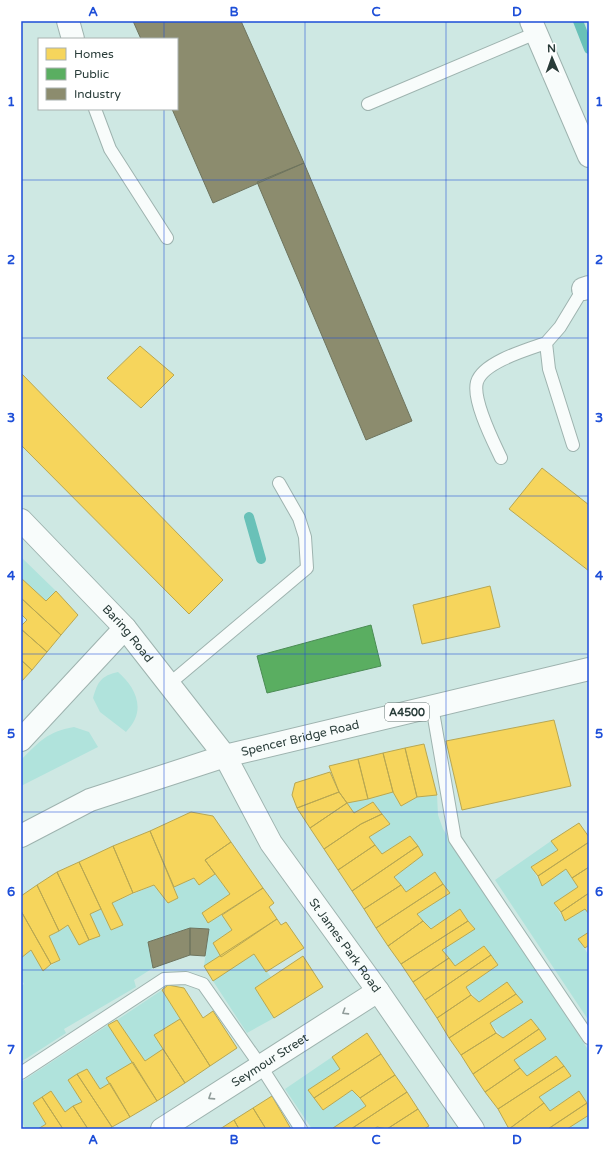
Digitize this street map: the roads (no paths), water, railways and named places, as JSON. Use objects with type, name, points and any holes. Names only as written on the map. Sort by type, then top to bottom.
[{"type":"street","points":[[68,21],[73,38]]},
{"type":"street","points":[[534,27],[589,156]]},
{"type":"street","name":"Baring Road","points":[[21,520],[125,628],[225,756]]},
{"type":"street","points":[[21,740],[125,628]]},
{"type":"street","name":"Spencer Bridge Road","points":[[21,836],[90,800],[225,756],[432,706],[588,672]]},
{"type":"street","name":"St James Park Road","points":[[225,756],[271,843],[378,991],[473,1129]]},
{"type":"street","name":"Seymour Street","points":[[162,1129],[378,991]]},
{"type":"lane","points":[[368,104],[534,27]]},
{"type":"lane","points":[[95,110],[110,149],[167,238]]},
{"type":"lane","points":[[501,458],[485,421],[478,398],[477,382],[483,373],[492,365],[546,342],[560,327],[586,288]]},
{"type":"lane","points":[[546,342],[549,369],[573,445]]},
{"type":"lane","points":[[169,684],[307,568],[305,537],[299,518],[279,483]]},
{"type":"lane","points":[[432,706],[456,839],[589,1038]]},
{"type":"lane","points":[[21,1073],[164,979],[186,978],[203,984],[260,1065],[301,1129]]},
{"type":"waterway","points":[[578,21],[589,49]]},
{"type":"waterway","points":[[249,517],[261,559]]}]
